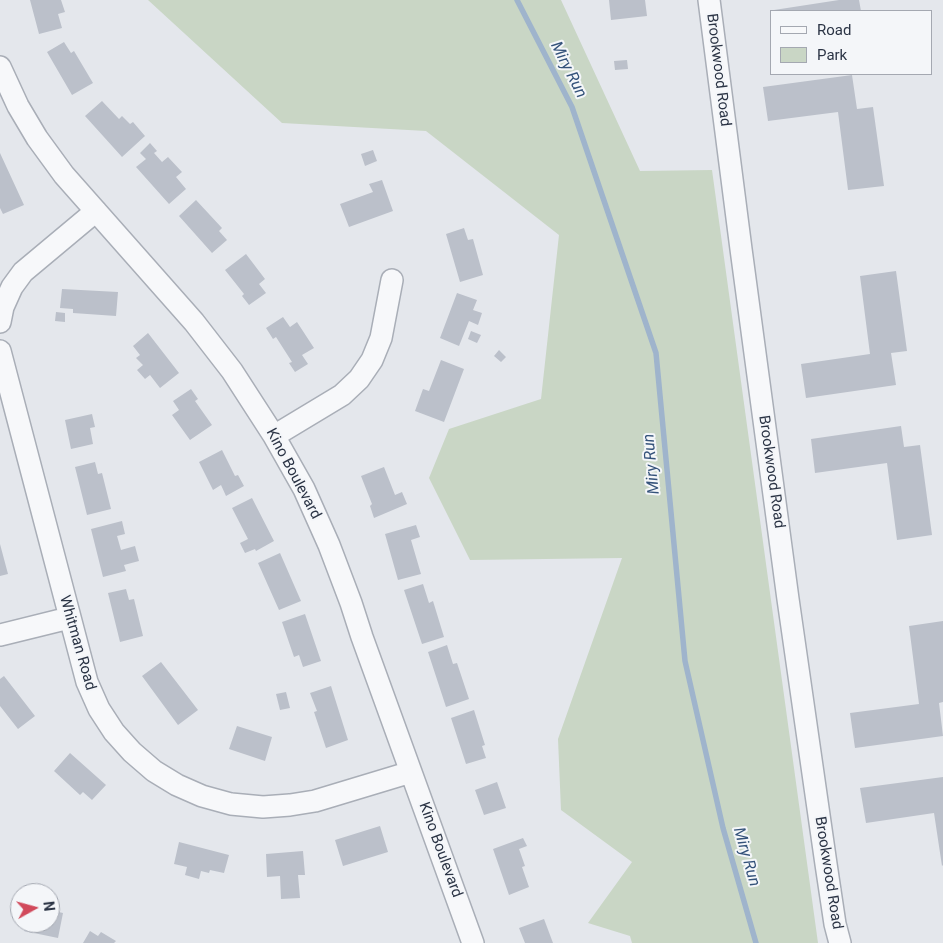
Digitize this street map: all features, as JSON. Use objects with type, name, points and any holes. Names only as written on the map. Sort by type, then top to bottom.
[{"type":"street","name":"Brookwood Road","points":[[709,0],[786,589],[835,924],[840,943]]},
{"type":"street","name":"Kino Boulevard","points":[[0,67],[18,106],[37,138],[64,175],[194,322],[232,371],[274,436],[304,489],[329,545],[351,603],[473,943]]},
{"type":"street","points":[[0,322],[3,307],[12,287],[23,272],[96,211]]},
{"type":"street","points":[[274,436],[342,396],[359,379],[372,360],[381,338],[392,280]]},
{"type":"street","name":"Whitman Road","points":[[0,351],[86,682],[99,710],[114,732],[132,752],[154,771],[177,785],[202,796],[230,804],[264,807],[315,801],[411,772]]},
{"type":"street","points":[[0,635],[69,618]]},
{"type":"green space","points":[[148,0],[561,0],[640,171],[712,170],[818,943],[632,943],[630,936],[588,923],[632,862],[561,810],[558,739],[622,558],[470,560],[429,478],[449,429],[541,399],[559,235],[426,131],[282,123]]},
{"type":"building","points":[[30,0],[61,0],[65,12],[58,14],[62,28],[39,34]]},
{"type":"building","points":[[609,0],[645,0],[647,16],[611,20]]},
{"type":"building","points":[[839,0],[859,0],[861,10],[774,10]]},
{"type":"building","points":[[64,42],[71,53],[74,51],[93,83],[72,95],[47,52]]},
{"type":"building","points":[[627,60],[628,69],[615,70],[614,61]]},
{"type":"building","points":[[852,75],[857,109],[873,107],[884,186],[848,190],[838,112],[768,121],[763,87]]},
{"type":"building","points":[[102,101],[119,119],[122,116],[130,124],[133,122],[145,136],[122,157],[85,116]]},
{"type":"building","points":[[150,143],[157,151],[154,153],[162,162],[168,157],[182,172],[176,177],[186,189],[169,204],[136,167],[146,159],[140,153]]},
{"type":"building","points":[[373,150],[377,161],[365,166],[361,154]]},
{"type":"building","points":[[0,153],[24,205],[3,214],[0,208]]},
{"type":"building","points":[[382,180],[393,211],[349,227],[340,204],[373,192],[369,184]]},
{"type":"building","points":[[196,200],[222,228],[219,231],[227,240],[212,253],[179,216]]},
{"type":"building","points":[[464,228],[468,240],[473,239],[483,275],[460,282],[446,234]]},
{"type":"building","points":[[246,254],[265,279],[259,284],[266,293],[249,305],[242,296],[244,294],[225,270]]},
{"type":"building","points":[[896,271],[907,351],[891,353],[896,385],[806,398],[801,364],[870,354],[860,276]]},
{"type":"building","points":[[62,289],[118,292],[116,316],[73,313],[73,309],[60,308]]},
{"type":"building","points":[[457,293],[477,300],[473,310],[482,313],[478,325],[469,321],[459,346],[440,338]]},
{"type":"building","points":[[56,312],[65,313],[65,322],[55,321]]},
{"type":"building","points":[[283,317],[290,327],[297,322],[314,348],[302,355],[308,364],[295,372],[289,363],[292,362],[276,337],[273,339],[266,328]]},
{"type":"building","points":[[471,331],[481,335],[477,343],[468,339]]},
{"type":"building","points":[[148,333],[179,373],[160,388],[150,375],[145,379],[137,370],[143,365],[136,358],[140,355],[133,346]]},
{"type":"building","points":[[499,350],[506,357],[501,362],[494,356]]},
{"type":"building","points":[[441,360],[464,369],[444,422],[415,411],[423,389],[429,391]]},
{"type":"building","points":[[191,389],[198,399],[195,401],[212,425],[190,440],[172,415],[179,410],[173,401]]},
{"type":"building","points":[[92,414],[95,427],[90,428],[93,444],[71,449],[65,420]]},
{"type":"building","points":[[901,426],[904,447],[920,445],[932,535],[897,540],[887,463],[815,473],[811,439]]},
{"type":"building","points":[[222,450],[235,476],[238,475],[244,486],[226,496],[221,485],[213,490],[199,462]]},
{"type":"building","points":[[95,462],[98,474],[102,473],[111,509],[87,515],[75,467]]},
{"type":"building","points":[[384,467],[395,495],[402,492],[407,504],[374,518],[370,506],[372,504],[361,476]]},
{"type":"building","points":[[252,498],[274,541],[256,551],[255,549],[245,553],[240,543],[248,539],[232,508]]},
{"type":"building","points":[[122,521],[125,534],[117,536],[121,550],[135,546],[139,561],[124,565],[126,571],[103,577],[91,529]]},
{"type":"building","points":[[416,525],[420,537],[411,540],[421,574],[398,580],[385,534]]},
{"type":"building","points":[[0,544],[8,574],[0,576]]},
{"type":"building","points":[[280,553],[301,601],[279,610],[258,563]]},
{"type":"building","points":[[423,584],[429,603],[433,601],[444,637],[422,644],[404,590]]},
{"type":"building","points":[[126,589],[129,600],[134,599],[143,636],[120,642],[108,593]]},
{"type":"building","points":[[305,614],[321,661],[303,667],[299,655],[294,657],[282,622]]},
{"type":"building","points":[[943,621],[943,702],[939,703],[943,736],[855,748],[850,713],[919,704],[909,626]]},
{"type":"building","points":[[447,645],[453,664],[457,663],[469,699],[446,707],[428,652]]},
{"type":"building","points":[[161,662],[198,710],[178,725],[142,676]]},
{"type":"building","points":[[4,676],[35,716],[18,729],[0,706],[0,679]]},
{"type":"building","points":[[331,686],[348,740],[326,748],[314,712],[317,711],[310,693]]},
{"type":"building","points":[[286,692],[290,708],[280,710],[276,694]]},
{"type":"building","points":[[474,710],[485,745],[482,746],[486,758],[466,764],[451,718]]},
{"type":"building","points":[[237,726],[272,737],[265,761],[229,749]]},
{"type":"building","points":[[70,753],[106,785],[92,800],[83,792],[80,795],[54,771]]},
{"type":"building","points":[[943,777],[942,866],[934,813],[866,823],[860,788]]},
{"type":"building","points":[[497,782],[506,808],[484,815],[475,790]]},
{"type":"building","points":[[380,826],[388,852],[343,866],[335,840]]},
{"type":"building","points":[[523,838],[527,846],[519,849],[525,866],[522,867],[529,887],[509,895],[493,849]]},
{"type":"building","points":[[179,842],[229,855],[224,873],[210,870],[209,873],[201,871],[199,879],[185,875],[187,867],[174,864]]},
{"type":"building","points":[[303,851],[305,875],[298,875],[300,898],[281,899],[280,876],[267,877],[266,854]]},
{"type":"building","points":[[60,912],[63,913],[60,928]]},
{"type":"building","points":[[544,919],[553,943],[525,943],[519,928]]},
{"type":"building","points":[[90,931],[98,936],[101,932],[116,941],[114,943],[83,943]]},
{"type":"building","points":[[34,933],[59,933],[58,938]]},
{"type":"waterway","name":"Miry Run","points":[[517,0],[572,107],[656,353],[685,661],[723,828],[756,943]]}]
